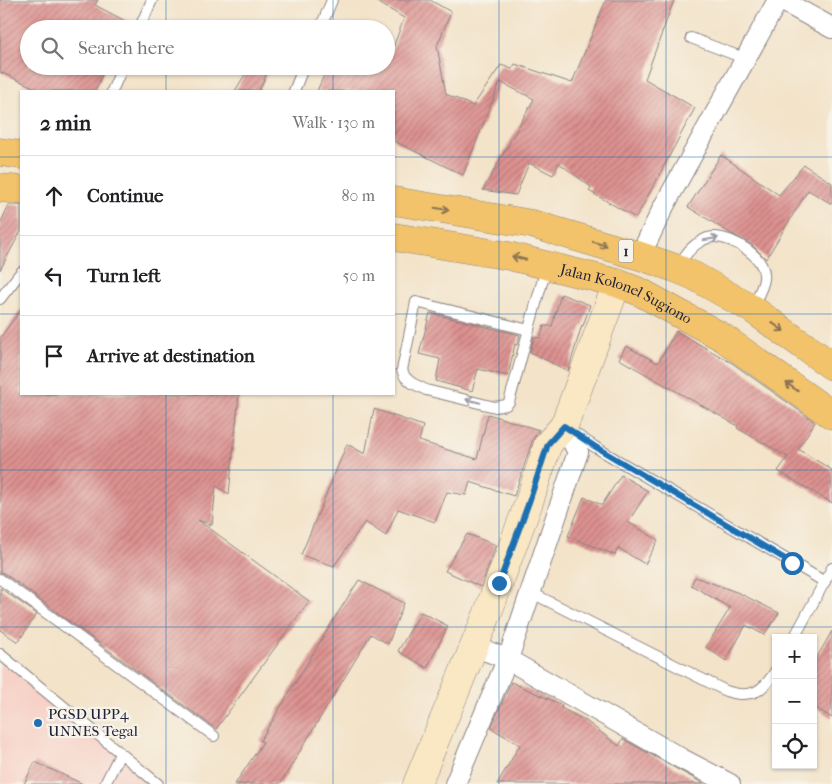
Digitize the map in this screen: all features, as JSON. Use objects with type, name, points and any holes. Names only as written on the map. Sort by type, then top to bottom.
[{"type":"highway","points":[[0,152],[20,155]]},
{"type":"highway","points":[[0,188],[20,190]]},
{"type":"highway","name":"1","points":[[395,201],[532,224],[675,268],[694,276],[752,309],[832,366]]},
{"type":"highway","name":"Jalan Kolonel Sugiono","points":[[395,237],[509,256],[617,283],[653,298],[722,337],[832,415]]},
{"type":"street","points":[[640,256],[664,206],[780,0],[832,28]]},
{"type":"street","points":[[417,784],[474,646],[529,502],[548,444],[564,426],[617,283]]},
{"type":"street","points":[[455,784],[507,659],[578,452],[564,426]]},
{"type":"street","points":[[474,646],[507,659],[682,759],[730,784]]},
{"type":"lane","points":[[143,20],[152,0]]},
{"type":"lane","points":[[324,20],[332,0]]},
{"type":"lane","points":[[691,38],[746,59]]},
{"type":"lane","points":[[112,90],[119,75]]},
{"type":"lane","points":[[294,90],[300,75]]},
{"type":"lane","points":[[675,268],[697,243],[707,238],[721,238],[740,245],[753,253],[763,269],[764,278],[752,309]]},
{"type":"lane","points":[[529,330],[416,302],[402,370],[412,383],[426,390],[495,407],[502,407],[509,402],[547,266]]},
{"type":"lane","points":[[0,299],[20,273]]},
{"type":"lane","points":[[564,426],[603,452],[825,582]]},
{"type":"lane","points":[[796,634],[832,568]]},
{"type":"lane","points":[[0,579],[214,736]]},
{"type":"lane","points":[[530,592],[726,691],[739,695],[751,694],[760,690],[772,676]]},
{"type":"lane","points":[[0,654],[158,784]]},
{"type":"lane","points":[[105,784],[120,754]]},
{"type":"shaded area","name":"PGSD UPP4 UNNES Tegal","points":[[0,662],[154,784],[0,784]]},
{"type":"building","points":[[0,0],[98,0],[95,5],[124,20],[20,20],[20,75],[102,75],[95,90],[40,90],[0,72]]},
{"type":"building","points":[[374,0],[430,0],[451,12],[437,46],[446,94],[473,106],[501,65],[512,69],[515,64],[572,83],[606,0],[674,0],[645,79],[695,108],[636,218],[589,191],[591,187],[559,163],[553,175],[529,163],[516,195],[483,190],[534,99],[500,82],[463,175],[395,141],[395,90],[317,90],[324,75],[395,75],[395,42],[404,18]]},
{"type":"building","points":[[245,75],[266,75],[259,90],[236,90]]},
{"type":"building","points":[[721,155],[779,195],[804,165],[832,183],[832,204],[808,190],[766,259],[751,244],[688,207]]},
{"type":"building","points":[[9,205],[20,205],[20,233],[0,270],[0,224]]},
{"type":"building","points":[[561,294],[590,305],[568,371],[530,352],[534,337],[540,338],[544,326],[552,326]]},
{"type":"building","points":[[20,310],[20,395],[239,395],[229,494],[216,486],[212,525],[198,520],[309,601],[216,729],[4,573],[0,572],[0,338]]},
{"type":"building","points":[[430,313],[520,335],[517,345],[515,344],[508,376],[478,369],[472,391],[436,381],[440,359],[419,354]]},
{"type":"building","points":[[676,331],[732,363],[815,422],[798,449],[832,470],[832,503],[778,471],[788,457],[737,428],[738,426],[619,359],[626,346],[658,363]]},
{"type":"building","points":[[374,409],[423,426],[419,441],[477,459],[488,414],[539,430],[533,439],[514,496],[470,482],[466,495],[447,492],[435,522],[398,509],[386,536],[365,522],[334,566],[301,555],[347,444],[365,454]]},
{"type":"building","points":[[621,475],[648,491],[628,522],[658,540],[645,564],[618,548],[615,555],[568,536],[584,497],[602,505]]},
{"type":"building","points":[[467,534],[496,545],[481,587],[445,571]]},
{"type":"building","points":[[695,577],[739,593],[779,613],[764,635],[746,625],[726,661],[706,647],[730,608],[691,585]]},
{"type":"building","points":[[359,580],[404,603],[388,644],[371,634],[280,784],[235,784],[263,742],[260,741]]},
{"type":"building","points":[[0,588],[37,614],[18,642],[0,630]]},
{"type":"building","points":[[421,612],[448,626],[427,668],[398,651]]},
{"type":"building","points":[[832,631],[832,718],[817,709],[817,657]]},
{"type":"building","points":[[511,682],[562,705],[561,708],[586,721],[619,746],[623,739],[704,784],[497,784],[520,745],[491,728]]},
{"type":"building","points":[[35,762],[83,784],[24,784]]},
{"type":"place","name":"PGSD UPP4 UNNES Tegal","points":[[38,723]]},
{"type":"route","points":[[499,583],[548,444],[564,426],[594,446],[792,563]]}]
